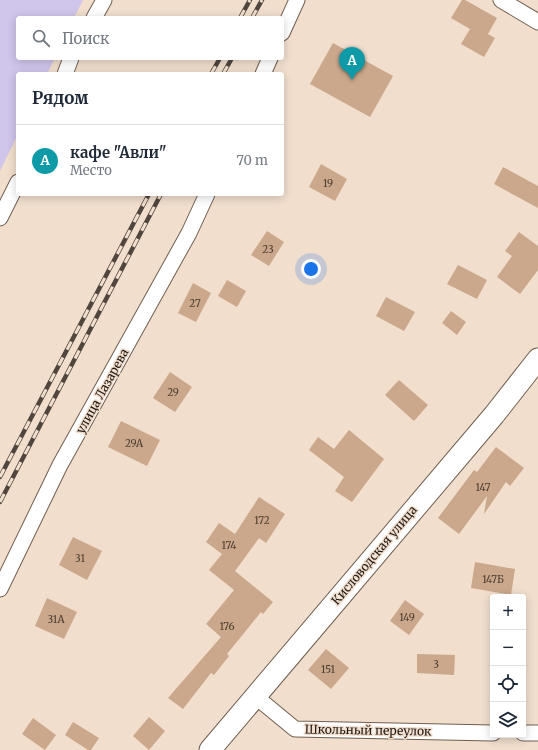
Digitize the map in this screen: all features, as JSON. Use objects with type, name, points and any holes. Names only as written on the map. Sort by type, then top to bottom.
[{"type":"street","points":[[95,16],[104,0]]},
{"type":"street","points":[[284,29],[297,0]]},
{"type":"street","points":[[501,0],[538,22]]},
{"type":"street","points":[[66,72],[70,60]]},
{"type":"street","points":[[264,72],[269,60]]},
{"type":"street","points":[[0,218],[16,186]]},
{"type":"street","name":"улица Лазарева","points":[[0,589],[60,465],[189,233],[206,196]]},
{"type":"street","name":"Кисловодская улица","points":[[210,750],[494,415],[538,359]]},
{"type":"street","name":"Школьный переулок","points":[[255,696],[295,729],[490,733]]},
{"type":"street","points":[[526,733],[538,733]]},
{"type":"shaded area","points":[[0,0],[83,0],[75,16],[16,16],[16,60],[54,60],[48,72],[16,72],[16,138],[0,171]]},
{"type":"building","points":[[462,0],[465,0],[497,18],[488,34],[495,38],[484,57],[461,44],[470,29],[451,18]]},
{"type":"building","points":[[333,43],[393,76],[370,117],[310,84]]},
{"type":"building","points":[[321,164],[347,179],[335,201],[309,187]]},
{"type":"building","points":[[503,167],[538,186],[538,208],[494,184]]},
{"type":"building","points":[[267,231],[284,242],[269,266],[251,255]]},
{"type":"building","points":[[519,232],[538,246],[538,270],[520,294],[497,277],[512,256],[505,251]]},
{"type":"building","points":[[458,265],[487,280],[477,299],[447,284]]},
{"type":"building","points":[[227,280],[246,291],[237,307],[218,296]]},
{"type":"building","points":[[193,283],[211,293],[196,322],[178,313]]},
{"type":"building","points":[[386,297],[415,312],[404,331],[376,316]]},
{"type":"building","points":[[451,311],[466,322],[457,335],[442,323]]},
{"type":"building","points":[[170,372],[192,387],[175,412],[153,398]]},
{"type":"building","points":[[399,380],[428,405],[414,421],[385,395]]},
{"type":"building","points":[[121,421],[160,440],[147,466],[108,447]]},
{"type":"building","points":[[349,430],[384,459],[352,502],[335,491],[344,477],[309,450],[318,437],[334,449]]},
{"type":"building","points":[[496,447],[524,468],[510,486],[506,482],[484,514],[487,496],[459,534],[438,518],[474,470],[477,472]]},
{"type":"building","points":[[259,497],[285,514],[266,543],[259,538],[235,571],[273,602],[263,614],[261,612],[227,654],[229,656],[214,675],[211,673],[183,709],[168,698],[221,637],[206,624],[234,590],[209,570],[222,554],[206,542],[219,523],[235,534]]},
{"type":"building","points":[[73,537],[102,551],[87,580],[59,565]]},
{"type":"building","points":[[475,562],[515,569],[511,594],[471,588]]},
{"type":"building","points":[[47,598],[77,612],[64,639],[35,626]]},
{"type":"building","points":[[405,600],[424,614],[409,635],[390,621]]},
{"type":"building","points":[[326,649],[349,668],[331,689],[308,670]]},
{"type":"building","points":[[417,654],[455,655],[454,675],[417,673]]},
{"type":"building","points":[[149,717],[165,731],[149,750],[133,736]]},
{"type":"building","points":[[33,718],[56,735],[45,750],[22,734]]},
{"type":"building","points":[[73,722],[99,738],[91,750],[88,750],[65,735]]},
{"type":"railway","points":[[241,16],[250,0]]},
{"type":"railway","points":[[253,16],[262,0]]},
{"type":"railway","points":[[212,72],[219,60]]},
{"type":"railway","points":[[224,72],[231,60]]},
{"type":"railway","points":[[0,477],[148,196]]},
{"type":"railway","points":[[0,502],[160,196]]},
{"type":"place","name":"кафе \"Авли\"","points":[[352,80]]}]
